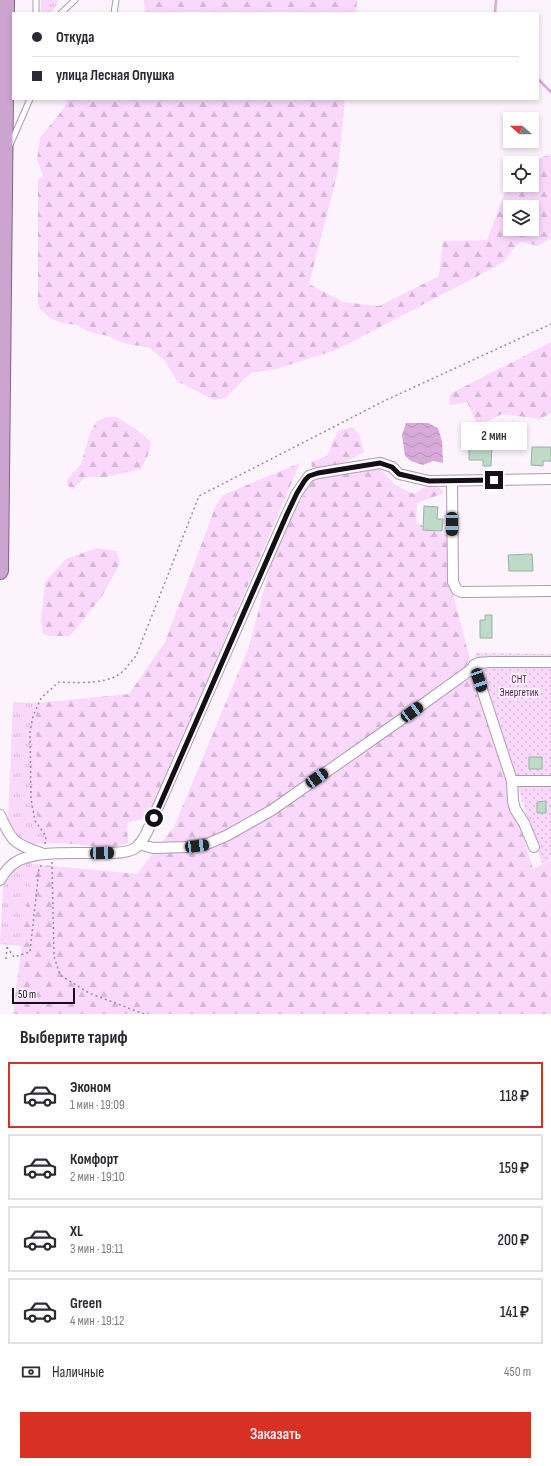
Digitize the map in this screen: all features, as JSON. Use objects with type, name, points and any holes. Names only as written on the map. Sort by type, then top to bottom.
[{"type":"highway","points":[[0,571],[6,0]]},
{"type":"street","points":[[0,880],[5,872],[15,862],[26,857],[43,854],[113,853],[133,849],[139,844],[148,832],[287,514],[297,493],[309,476],[318,473],[380,463],[392,467],[399,474],[429,481],[551,479]]},
{"type":"street","points":[[452,481],[453,582],[457,590],[462,592],[551,591]]},
{"type":"street","points":[[139,844],[153,848],[187,847],[207,844],[228,835],[272,810],[412,712],[478,663],[551,662]]},
{"type":"street","points":[[474,665],[512,781],[515,809],[524,823],[534,847]]},
{"type":"street","points":[[512,781],[551,781]]},
{"type":"street","points":[[0,815],[7,832],[14,841],[22,846],[43,854]]},
{"type":"lane","points":[[36,0],[36,12]]},
{"type":"lane","points":[[61,12],[75,0]]},
{"type":"lane","points":[[114,12],[116,0]]},
{"type":"lane","points":[[5,159],[30,100]]},
{"type":"path","points":[[6,959],[7,947],[14,957],[30,952],[39,869],[42,865],[46,836],[35,821],[31,799],[30,732],[33,716],[41,698],[59,682],[79,683],[110,679],[119,674],[136,656],[199,496],[384,401],[551,324]]},
{"type":"path","points":[[43,854],[52,862],[54,956],[60,975],[89,993],[144,1014]]},
{"type":"green space","points":[[41,0],[58,0],[52,12],[41,12]]},
{"type":"green space","points":[[144,0],[357,0],[356,12],[145,12]]},
{"type":"green space","points":[[67,100],[345,100],[338,171],[309,284],[343,302],[379,306],[439,276],[443,241],[487,240],[505,192],[539,192],[539,158],[551,154],[551,238],[538,246],[521,242],[512,250],[505,261],[336,350],[276,369],[251,373],[226,398],[214,400],[177,381],[164,360],[150,348],[123,343],[108,336],[89,332],[77,325],[62,323],[52,319],[40,309],[38,302],[38,180],[43,176],[37,159],[40,138],[64,108]]},
{"type":"green space","points":[[551,342],[551,413],[540,419],[502,414],[478,426],[467,402],[450,405],[450,394]]},
{"type":"green space","points":[[106,417],[117,417],[141,433],[151,442],[148,455],[141,469],[106,477],[85,477],[73,489],[67,485],[67,480],[81,464],[90,433],[96,422]]},
{"type":"green space","points":[[352,427],[359,434],[364,452],[345,462],[332,466],[325,468],[312,468],[311,462],[327,456],[338,431]]},
{"type":"green space","points":[[300,463],[149,817],[127,823],[128,843],[112,848],[63,843],[42,827],[37,820],[36,703],[129,694],[165,642],[216,505],[223,495]]},
{"type":"green space","points":[[379,468],[395,485],[414,494],[429,485],[440,488],[444,493],[417,503],[416,523],[449,536],[449,579],[470,659],[458,679],[475,679],[533,869],[551,860],[551,1014],[13,1014],[32,864],[137,874],[174,827],[249,647],[270,567],[285,527],[311,482],[323,477]]},
{"type":"green space","points":[[97,548],[116,551],[120,563],[102,596],[70,636],[50,636],[43,634],[41,621],[45,582],[66,559]]},
{"type":"green space","name":"СНТ Энергетик","points":[[475,653],[551,654],[551,859],[542,863]]},
{"type":"green space","points":[[13,702],[36,703],[37,820],[42,827],[63,843],[27,844],[18,837],[8,821]]},
{"type":"green space","points":[[26,862],[31,862],[32,864],[22,946],[0,944],[3,889],[6,879],[11,872]]},
{"type":"water","points":[[406,423],[428,423],[438,428],[442,441],[443,463],[433,461],[423,465],[411,461],[405,456],[402,435]]},
{"type":"building","points":[[469,444],[492,444],[491,466],[483,466],[483,460],[469,460]]},
{"type":"building","points":[[532,447],[551,447],[551,461],[543,461],[543,466],[531,465]]},
{"type":"building","points":[[424,506],[438,507],[437,519],[443,519],[442,531],[423,530]]},
{"type":"building","points":[[532,554],[533,571],[509,571],[508,555]]},
{"type":"building","points":[[485,615],[492,615],[492,638],[480,638],[480,620],[485,620]]},
{"type":"building","points":[[529,757],[542,757],[542,769],[529,769]]},
{"type":"building","points":[[546,801],[546,813],[537,813],[537,802]]},
{"type":"waterway","points":[[495,12],[496,0]]},
{"type":"waterway","points":[[539,80],[551,92]]},
{"type":"route","points":[[154,818],[287,514],[300,487],[309,476],[318,473],[380,463],[392,467],[399,474],[429,481],[494,480]]}]
